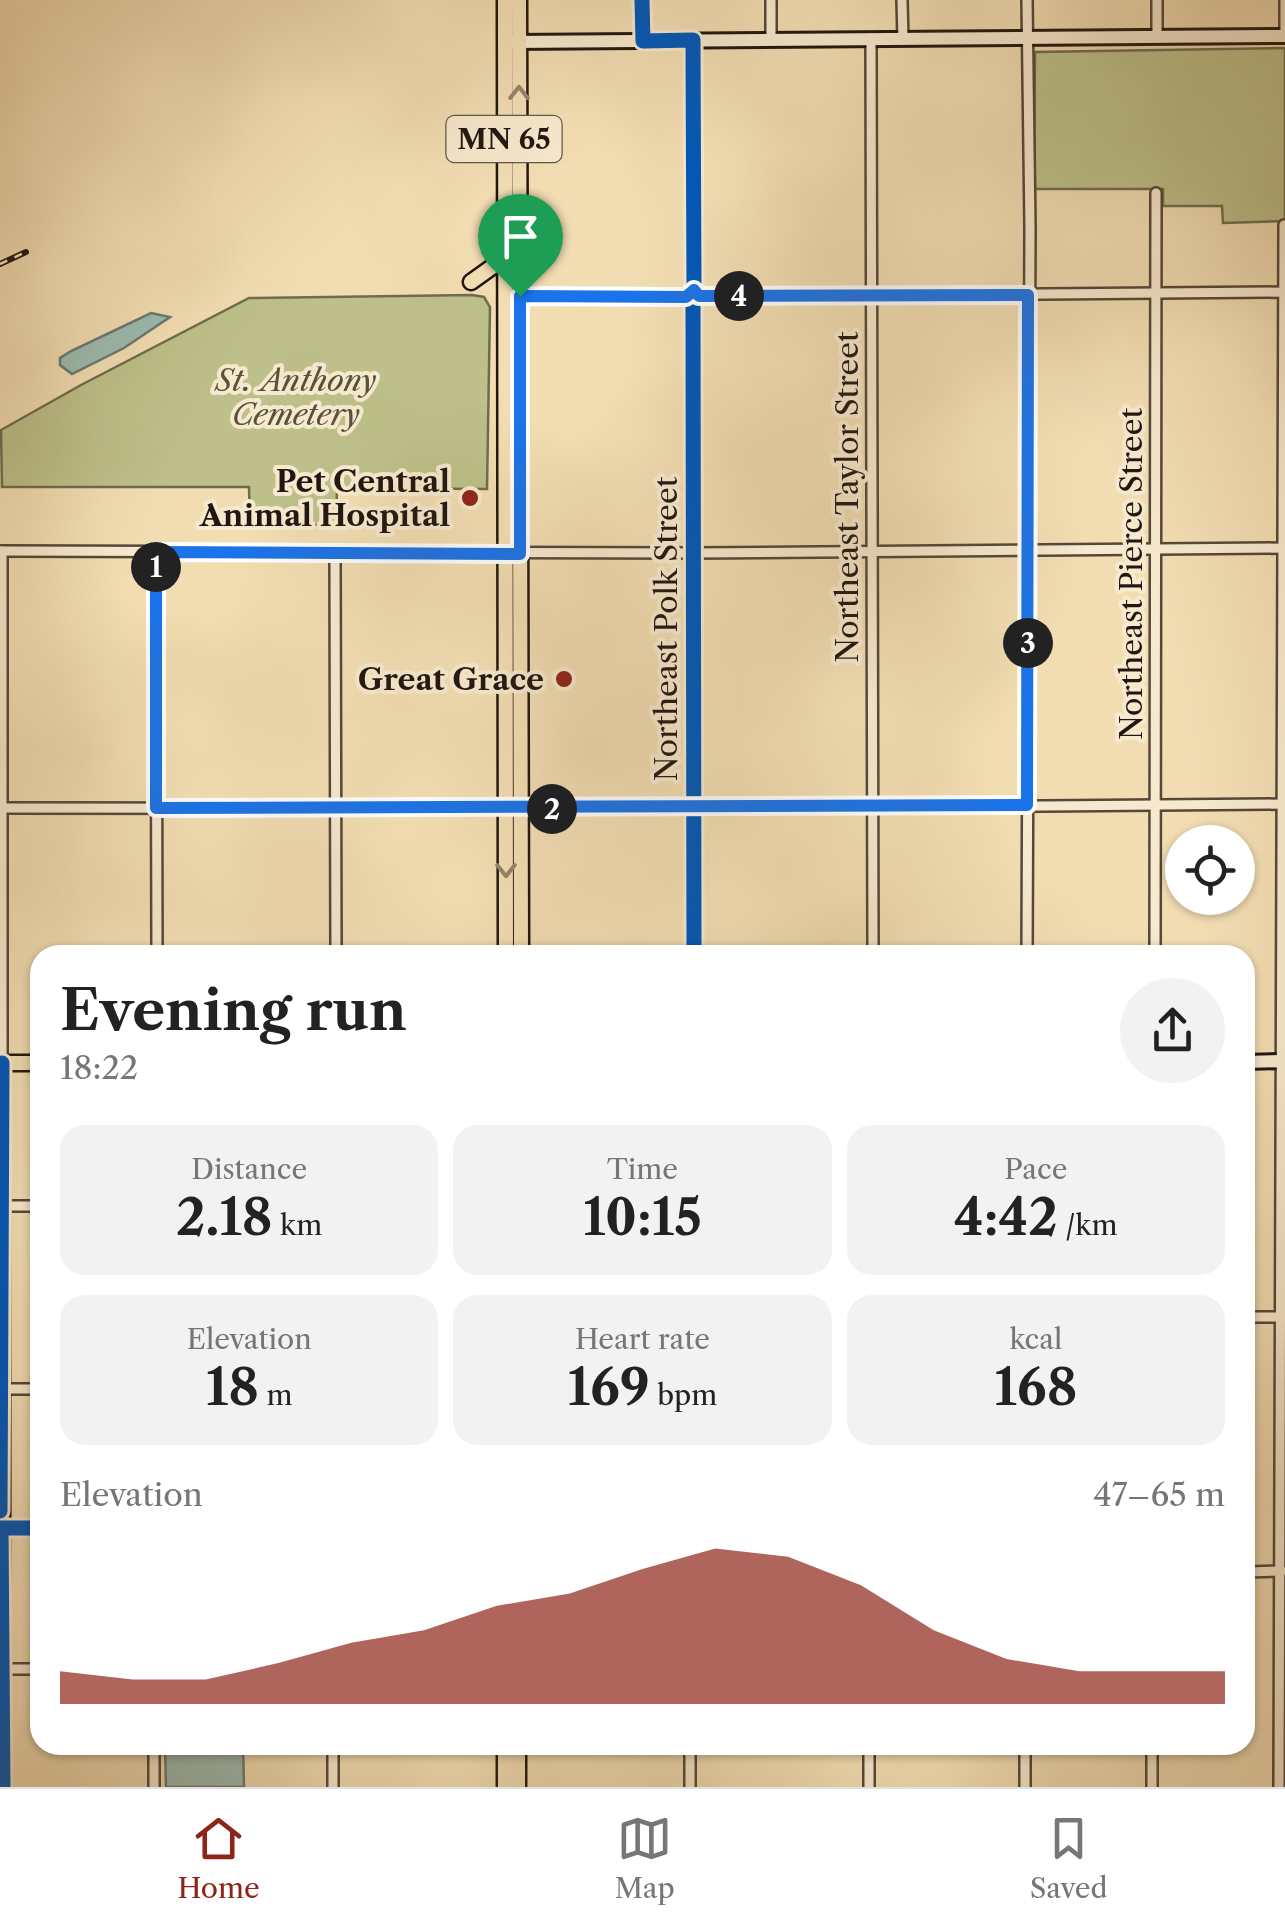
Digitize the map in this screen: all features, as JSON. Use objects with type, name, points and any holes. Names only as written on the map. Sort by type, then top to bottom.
[{"type":"main road","name":"MN 65","points":[[505,0],[512,42],[520,296],[513,553]]},
{"type":"main road","name":"MN 65","points":[[506,945],[513,809],[513,553],[504,222],[512,42],[519,0]]},
{"type":"main road","points":[[470,282],[492,267],[500,254],[504,222]]},
{"type":"main road","name":"MN 65","points":[[513,809],[520,945]]},
{"type":"main road","points":[[1,1063],[30,1064]]},
{"type":"main road","points":[[505,1787],[506,1755]]},
{"type":"main road","points":[[518,1755],[518,1787]]},
{"type":"street","points":[[642,0],[642,41]]},
{"type":"street","points":[[771,0],[772,39]]},
{"type":"street","points":[[902,0],[903,40]]},
{"type":"street","points":[[1027,0],[1027,945]]},
{"type":"street","points":[[1157,0],[1158,38]]},
{"type":"street","points":[[512,42],[1158,38],[1285,33],[1285,0]]},
{"type":"street","name":"Northeast Taylor Street","points":[[872,38],[873,945]]},
{"type":"street","name":"Northeast Polk Street","points":[[693,40],[694,945]]},
{"type":"street","name":"Northeast Pierce Street","points":[[1154,945],[1156,192]]},
{"type":"street","points":[[1279,1787],[1284,225]]},
{"type":"street","points":[[520,296],[1285,292]]},
{"type":"street","points":[[2,1787],[1,551],[694,553],[1284,548]]},
{"type":"street","points":[[156,552],[157,945]]},
{"type":"street","points":[[335,552],[336,945]]},
{"type":"street","points":[[0,808],[694,809],[1284,804]]},
{"type":"street","points":[[1255,1062],[1283,1062]]},
{"type":"street","points":[[1,1206],[30,1206]]},
{"type":"street","points":[[1255,1316],[1283,1316]]},
{"type":"street","points":[[1,1389],[30,1389]]},
{"type":"street","points":[[1,1528],[30,1528]]},
{"type":"street","points":[[1255,1572],[1282,1571]]},
{"type":"street","points":[[2,1669],[30,1669]]},
{"type":"street","points":[[154,1755],[154,1787]]},
{"type":"street","points":[[333,1755],[333,1787]]},
{"type":"street","points":[[690,1755],[690,1787]]},
{"type":"street","points":[[869,1755],[869,1787]]},
{"type":"street","points":[[1025,1755],[1025,1787]]},
{"type":"street","points":[[1152,1755],[1152,1787]]},
{"type":"green space","points":[[1285,48],[1285,221],[1223,223],[1222,206],[1163,206],[1163,189],[1034,189],[1035,52]]},
{"type":"green space","name":"St. Anthony Cemetery","points":[[484,297],[490,307],[487,489],[337,488],[336,525],[250,524],[249,487],[2,487],[1,430],[249,298]]},
{"type":"water","points":[[151,313],[170,317],[124,348],[72,374],[60,365],[60,358],[71,351]]},
{"type":"water","points":[[165,1755],[243,1755],[244,1787],[166,1787]]},
{"type":"railway","points":[[0,264],[26,252]]},
{"type":"cycle path","points":[[642,0],[643,41],[693,40],[694,290]]},
{"type":"cycle path","points":[[693,303],[694,945]]},
{"type":"cycle path","points":[[0,1511],[2,1063]]},
{"type":"cycle path","points":[[3,1787],[1,1528],[30,1528]]},
{"type":"place","name":"Pet Central Animal Hospital","points":[[470,498]]},
{"type":"place","name":"Great Grace","points":[[564,679]]},
{"type":"route","points":[[694,290],[699,296],[1028,295],[1027,805],[156,808],[156,552],[520,554],[520,296],[686,297],[694,290]]}]
